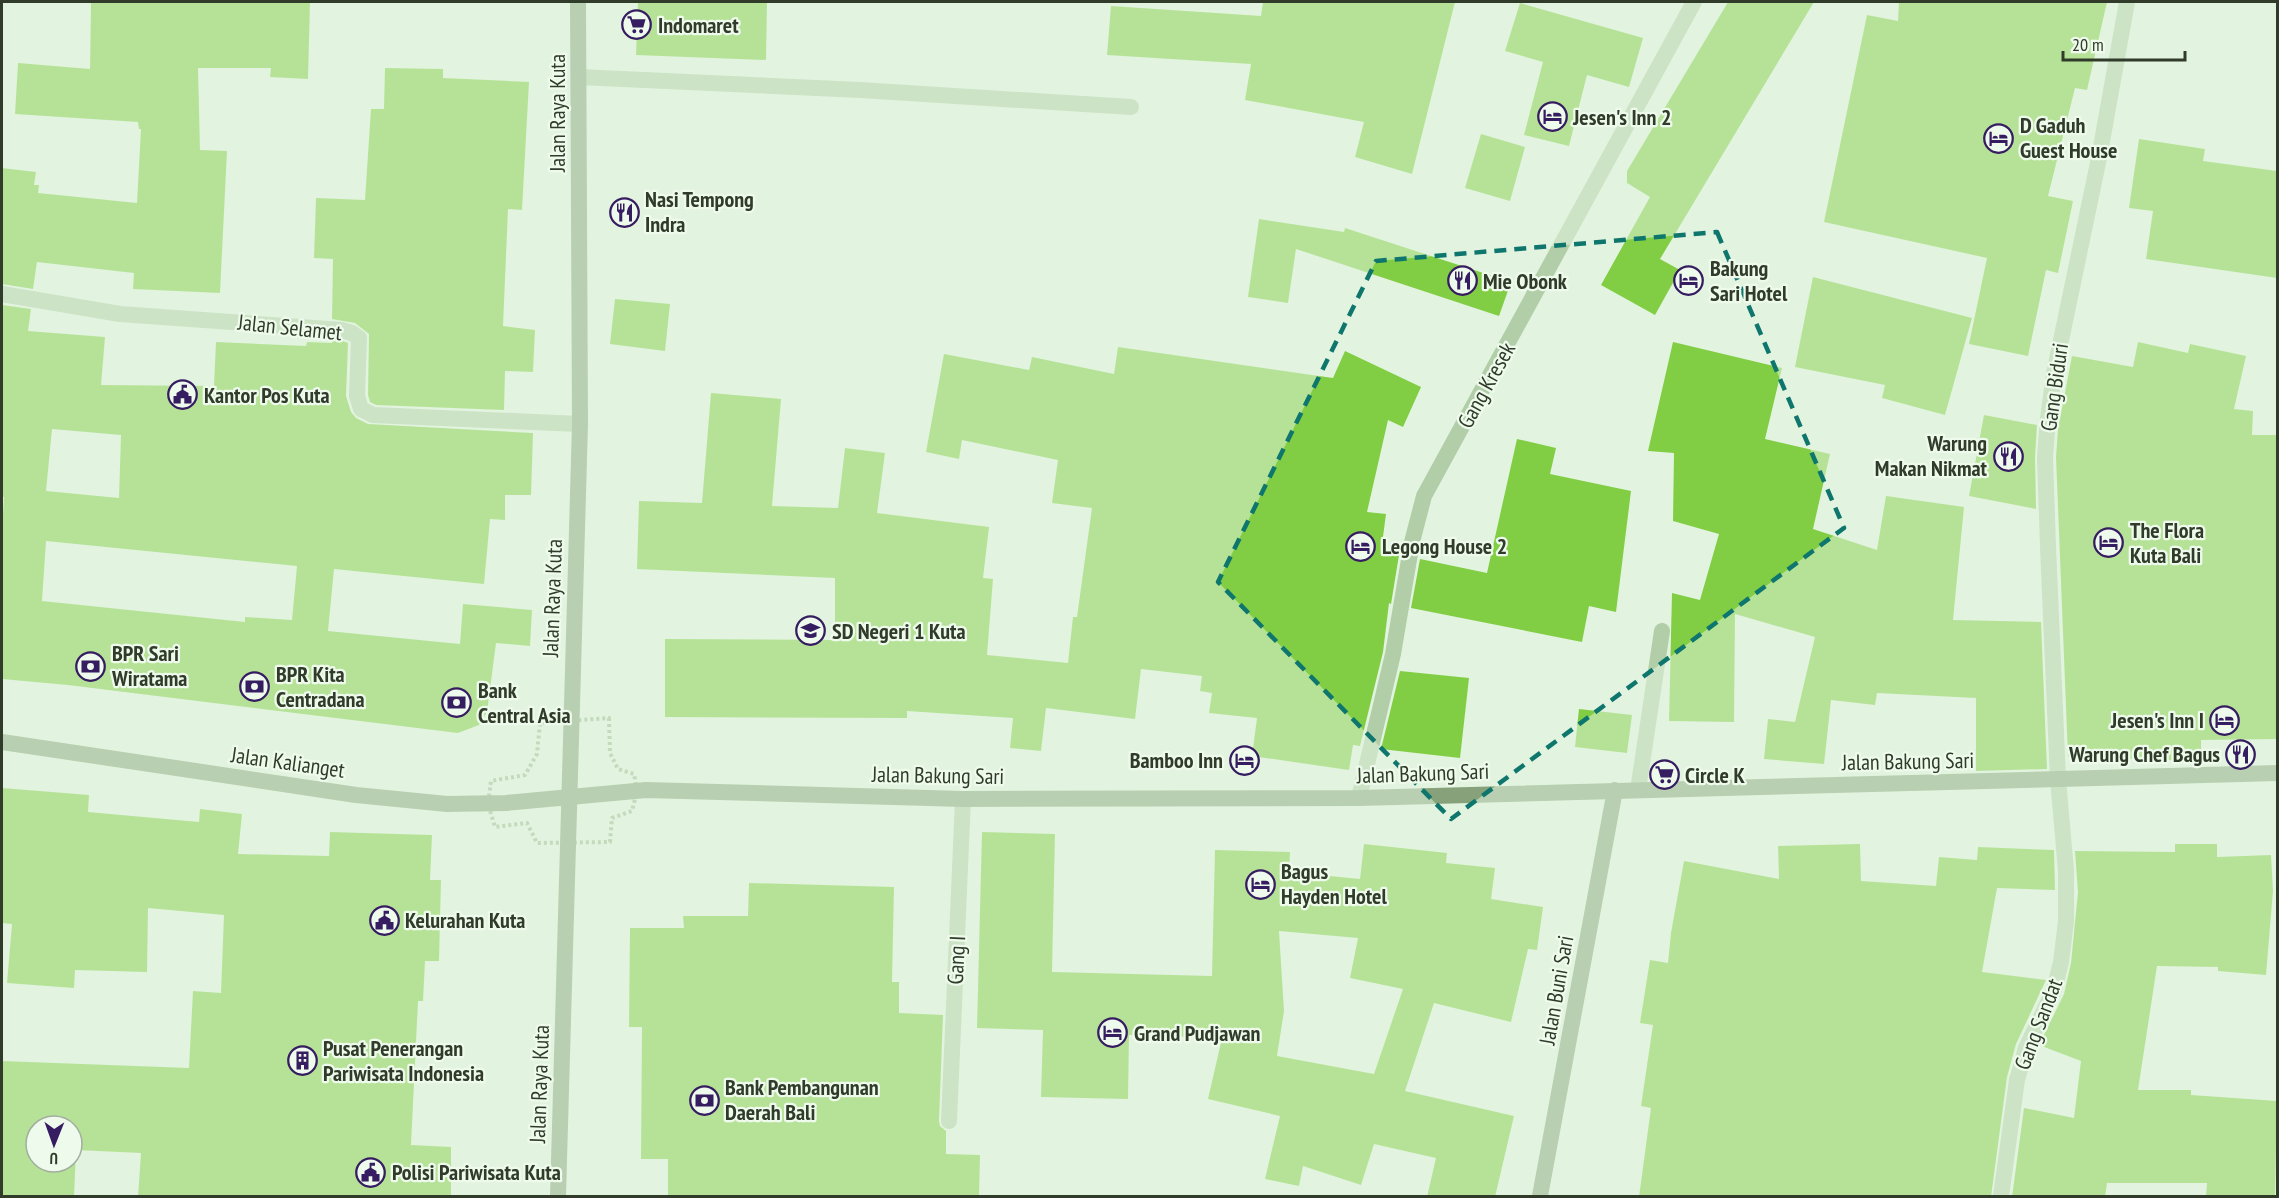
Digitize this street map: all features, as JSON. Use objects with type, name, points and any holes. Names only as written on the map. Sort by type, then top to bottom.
[{"type":"main road","name":"Jalan Raya Kuta","points":[[558,1197],[580,424],[578,2]]},
{"type":"main road","name":"Jalan Kalianget","points":[[2,742],[356,795],[447,804],[569,798]]},
{"type":"main road","name":"Jalan Bakung Sari","points":[[569,798],[646,790],[963,799],[1359,798],[2277,773]]},
{"type":"main road","name":"Jalan Buni Sari","points":[[1540,1197],[1615,790]]},
{"type":"street","name":"Gang Kresek","points":[[1359,798],[1393,654],[1412,542],[1424,496],[1694,2]]},
{"type":"street","name":"Gang Biduri","points":[[2058,779],[2048,548],[2046,457],[2048,418],[2054,374],[2099,158],[2127,2]]},
{"type":"street","points":[[579,77],[860,90],[1131,107]]},
{"type":"street","name":"Jalan Selamet","points":[[2,294],[120,314],[342,330],[359,338],[357,396],[361,409],[373,416],[580,424]]},
{"type":"street","points":[[1638,790],[1662,631]]},
{"type":"street","name":"Gang Sandat","points":[[2001,1197],[2017,1080],[2026,1048],[2054,990],[2061,962],[2066,921],[2066,871],[2058,779]]},
{"type":"street","name":"Gang I","points":[[949,1121],[963,799]]},
{"type":"highlighted area","points":[[1717,232],[1844,528],[1451,819],[1218,582],[1376,261]]},
{"type":"building","points":[[91,2],[310,2],[308,79],[270,77],[271,68],[198,68],[200,150],[227,151],[220,293],[133,289],[134,273],[37,262],[33,289],[2,284],[2,168],[36,172],[34,185],[39,185],[38,193],[137,203],[141,129],[139,129],[138,122],[15,114],[18,63],[90,69]]},
{"type":"building","points":[[638,2],[767,2],[766,60],[636,55]]},
{"type":"building","points":[[1263,2],[1455,2],[1412,174],[1355,157],[1364,122],[1245,100],[1251,64],[1107,55],[1111,6],[1261,16]]},
{"type":"building","points":[[1728,2],[1814,2],[1660,259],[1680,270],[1655,315],[1601,285],[1650,197],[1627,183],[1627,171]]},
{"type":"building","points":[[1899,2],[2107,2],[2087,90],[2075,88],[2048,196],[2073,201],[2058,273],[2046,270],[2028,356],[1969,344],[1987,258],[1824,222],[1867,15],[1898,21]]},
{"type":"building","points":[[1520,3],[1643,38],[1629,87],[1587,75],[1569,146],[1524,135],[1543,62],[1505,51]]},
{"type":"building","points":[[385,68],[443,69],[443,78],[529,82],[522,210],[508,209],[503,326],[535,330],[533,372],[505,371],[504,410],[376,405],[370,402],[368,395],[369,334],[355,323],[332,319],[333,259],[314,258],[316,198],[365,200],[371,109],[384,109]]},
{"type":"building","points":[[1481,134],[1525,147],[1510,201],[1465,188]]},
{"type":"building","points":[[2139,139],[2205,149],[2203,161],[2277,171],[2277,278],[2146,259],[2153,211],[2129,208]]},
{"type":"building","points":[[1259,219],[1344,232],[1345,228],[1511,282],[1499,316],[1296,249],[1288,303],[1248,297]]},
{"type":"building","points":[[1813,277],[1972,318],[1945,415],[1882,398],[1885,385],[1795,367]]},
{"type":"building","points":[[615,299],[670,304],[665,351],[610,344]]},
{"type":"building","points":[[2,305],[31,309],[28,331],[105,337],[101,385],[214,386],[216,342],[306,346],[307,342],[332,343],[332,340],[340,340],[348,343],[346,396],[351,412],[356,418],[368,424],[533,433],[531,495],[505,495],[505,520],[490,519],[484,584],[334,569],[328,631],[460,644],[463,604],[532,610],[530,646],[496,643],[487,712],[479,725],[458,733],[68,685],[2,679],[4,497],[2,497]],"holes":[[[52,429],[121,435],[119,498],[46,491]],[[46,541],[297,566],[292,620],[245,617],[245,622],[42,601]]]},
{"type":"building","points":[[1673,342],[1782,368],[1765,439],[1830,454],[1813,529],[1877,550],[1886,496],[1964,507],[1953,620],[2041,622],[2047,769],[1976,771],[1976,698],[1877,693],[1875,705],[1831,700],[1824,764],[1764,759],[1768,719],[1795,722],[1815,637],[1735,614],[1734,722],[1669,721],[1672,593],[1700,600],[1719,534],[1673,521],[1674,453],[1648,451]]},
{"type":"building","points":[[2138,342],[2188,353],[2190,344],[2246,356],[2234,409],[2253,411],[2252,435],[2277,435],[2277,739],[2201,740],[2201,761],[2068,757],[2056,457],[2058,429],[2072,356],[2133,367]]},
{"type":"building","points":[[1118,347],[1333,378],[1345,351],[1421,387],[1403,427],[1388,420],[1367,512],[1386,514],[1381,552],[1399,555],[1391,604],[1389,603],[1383,652],[1360,746],[1353,745],[1349,770],[1252,756],[1257,718],[1209,713],[1212,693],[1200,691],[1202,676],[1141,669],[1135,719],[1046,708],[1041,751],[1010,748],[1013,718],[907,711],[907,718],[665,717],[665,639],[835,640],[835,578],[637,569],[639,501],[702,503],[711,393],[781,399],[772,506],[838,508],[845,448],[885,453],[877,513],[989,527],[983,578],[993,579],[987,655],[1068,663],[1073,617],[1077,617],[1092,508],[1052,503],[1058,460],[962,440],[959,459],[926,452],[944,354],[1029,370],[1032,357],[1114,374]]},
{"type":"building","points":[[1984,415],[2037,425],[2036,509],[1969,496]]},
{"type":"building","points":[[1517,439],[1556,448],[1550,474],[1631,491],[1616,612],[1589,606],[1582,642],[1411,608],[1420,559],[1487,573]]},
{"type":"building","points":[[1400,671],[1469,678],[1460,758],[1381,749]]},
{"type":"building","points":[[1579,709],[1632,715],[1627,753],[1575,747]]},
{"type":"building","points":[[2,788],[89,795],[88,812],[199,822],[200,809],[242,814],[238,854],[329,856],[330,832],[432,835],[430,880],[441,880],[439,961],[425,961],[423,1001],[418,1001],[411,1145],[451,1147],[451,1197],[138,1197],[141,1153],[84,1150],[84,1114],[24,1114],[24,1174],[75,1174],[74,1197],[2,1197],[2,1061],[189,1068],[193,991],[221,993],[224,915],[148,908],[147,972],[75,970],[74,988],[7,983],[12,924],[2,923]]},
{"type":"building","points":[[982,832],[1055,834],[1052,972],[1212,976],[1215,850],[1290,852],[1289,872],[1360,879],[1364,844],[1447,853],[1446,863],[1495,868],[1491,899],[1543,907],[1537,950],[1528,949],[1511,1022],[1434,1003],[1405,1091],[1514,1116],[1495,1197],[1427,1197],[1436,1158],[1374,1144],[1361,1185],[1303,1166],[1299,1186],[1265,1179],[1280,1116],[1208,1099],[1222,1038],[1129,1035],[1128,1099],[1041,1097],[1043,1030],[977,1028]],"holes":[[[1279,931],[1358,938],[1350,978],[1403,989],[1374,1074],[1277,1056],[1284,1011]]]},
{"type":"building","points":[[1860,844],[1861,881],[1936,886],[1939,857],[1977,860],[1978,847],[2054,850],[2055,890],[1997,888],[1982,972],[2046,980],[2016,1044],[2007,1077],[1991,1197],[1639,1197],[1651,1108],[1641,1106],[1653,1025],[1640,1023],[1650,960],[1668,963],[1684,861],[1779,879],[1778,846]]},
{"type":"building","points":[[2175,844],[2217,844],[2217,857],[2271,855],[2273,891],[2266,975],[2218,971],[2218,967],[2157,966],[2138,1090],[2191,1090],[2191,1095],[2277,1101],[2275,1197],[2206,1197],[2207,1183],[2107,1183],[2105,1197],[2012,1197],[2024,1108],[2074,1118],[2081,1061],[2039,1045],[2064,994],[2071,963],[2078,892],[2075,851],[2175,852]]},
{"type":"building","points":[[749,883],[894,887],[892,982],[899,982],[899,1013],[943,1015],[939,1121],[940,1126],[946,1131],[946,1154],[980,1155],[979,1197],[668,1197],[668,1159],[641,1159],[642,1027],[629,1027],[630,928],[684,928],[683,916],[748,916]]},
{"type":"place","name":"Indomaret","points":[[637,25]]},
{"type":"place","name":"Jesen's Inn 2","points":[[1552,117]]},
{"type":"place","name":"D Gaduh Guest House","points":[[1999,138]]},
{"type":"place","name":"Nasi Tempong Indra","points":[[624,212]]},
{"type":"place","name":"Mie Obonk","points":[[1462,281]]},
{"type":"place","name":"Bakung Sari Hotel","points":[[1689,281]]},
{"type":"place","name":"Kantor Pos Kuta","points":[[183,395]]},
{"type":"place","name":"Warung Makan Nikmat","points":[[2008,456]]},
{"type":"place","name":"The Flora Kuta Bali","points":[[2109,543]]},
{"type":"place","name":"Legong House 2","points":[[1361,546]]},
{"type":"place","name":"SD Negeri 1 Kuta","points":[[811,631]]},
{"type":"place","name":"BPR Sari Wiratama","points":[[91,666]]},
{"type":"place","name":"BPR Kita Centradana","points":[[255,687]]},
{"type":"place","name":"Bank Central Asia","points":[[457,703]]},
{"type":"place","name":"Jesen's Inn I","points":[[2225,720]]},
{"type":"place","name":"Warung Chef Bagus","points":[[2241,754]]},
{"type":"place","name":"Bamboo Inn","points":[[1244,760]]},
{"type":"place","name":"Circle K","points":[[1664,775]]},
{"type":"place","name":"Bagus Hayden Hotel","points":[[1260,884]]},
{"type":"place","name":"Kelurahan Kuta","points":[[384,920]]},
{"type":"place","name":"Grand Pudjawan","points":[[1113,1033]]},
{"type":"place","name":"Pusat Penerangan Pariwisata Indonesia","points":[[302,1061]]},
{"type":"place","name":"Bank Pembangunan Daerah Bali","points":[[704,1100]]},
{"type":"place","name":"Polisi Pariwisata Kuta","points":[[371,1172]]}]
